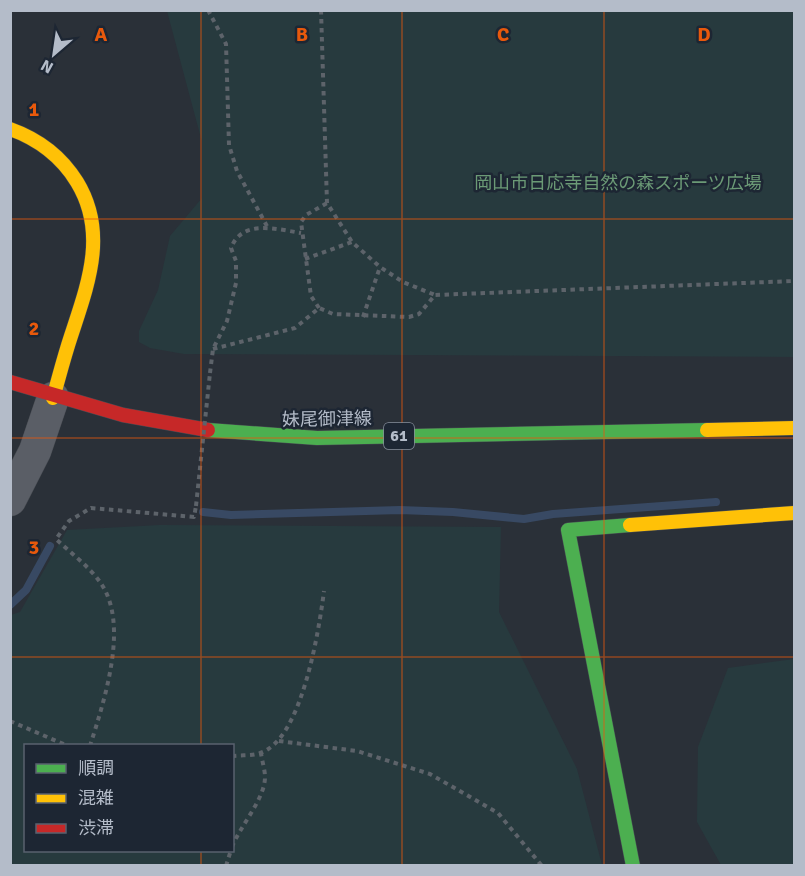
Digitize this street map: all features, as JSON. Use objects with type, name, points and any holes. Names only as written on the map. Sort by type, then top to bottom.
[{"type":"main road","points":[[10,129],[28,135],[49,147],[79,184],[92,212],[94,262],[53,398]]},
{"type":"main road","name":"妹尾御津線","points":[[10,382],[53,398],[138,418],[256,437],[317,438],[795,428]]},
{"type":"main road","points":[[633,866],[568,530],[795,513]]},
{"type":"street","points":[[10,500],[35,451],[53,398]]},
{"type":"path","points":[[208,10],[226,44],[229,146],[237,171],[268,228]]},
{"type":"path","points":[[321,10],[327,203],[352,242],[380,267],[403,282],[435,295],[795,281]]},
{"type":"path","points":[[327,203],[306,215],[301,222],[311,296],[319,308],[333,314],[363,317],[409,317],[419,314],[435,295]]},
{"type":"path","points":[[91,744],[105,698],[115,630],[110,604],[102,584],[56,539],[69,521],[92,508],[194,517],[213,349],[227,321],[236,283],[236,261],[231,248],[235,237],[248,228],[268,228],[301,233]]},
{"type":"path","points":[[305,260],[352,242]]},
{"type":"path","points":[[363,317],[380,267]]},
{"type":"path","points":[[213,349],[295,328],[319,308]]},
{"type":"path","points":[[234,756],[261,753],[279,741],[300,703],[320,625],[324,591]]},
{"type":"path","points":[[10,721],[63,744]]},
{"type":"path","points":[[279,741],[357,751],[430,774],[498,813],[542,866]]},
{"type":"path","points":[[234,844],[239,830],[262,794],[265,778],[261,753]]},
{"type":"green space","name":"岡山市日応寺自然の森スポーツ広場","points":[[167,11],[794,11],[794,357],[184,354],[150,348],[139,342],[139,331],[158,290],[170,236],[202,198],[202,142]]},
{"type":"green space","points":[[160,525],[501,527],[499,612],[577,769],[602,865],[11,865],[11,615],[20,612],[67,530]]},
{"type":"green space","points":[[794,659],[794,865],[721,865],[697,822],[698,747],[728,668]]},
{"type":"waterway","points":[[203,512],[231,515],[400,510],[453,512],[524,519],[553,514],[716,502]]},
{"type":"waterway","points":[[10,605],[26,590],[50,546]]},
{"type":"traffic: fast","points":[[208,430],[317,438],[707,430]]},
{"type":"traffic: fast","points":[[630,525],[568,530],[633,866]]},
{"type":"traffic: slow","points":[[10,129],[39,143],[64,164],[77,182],[92,220],[92,259],[89,278],[53,398]]},
{"type":"traffic: slow","points":[[707,430],[794,428]]},
{"type":"traffic: slow","points":[[630,525],[794,513]]},
{"type":"traffic: jam","points":[[10,382],[123,415],[208,430]]}]
